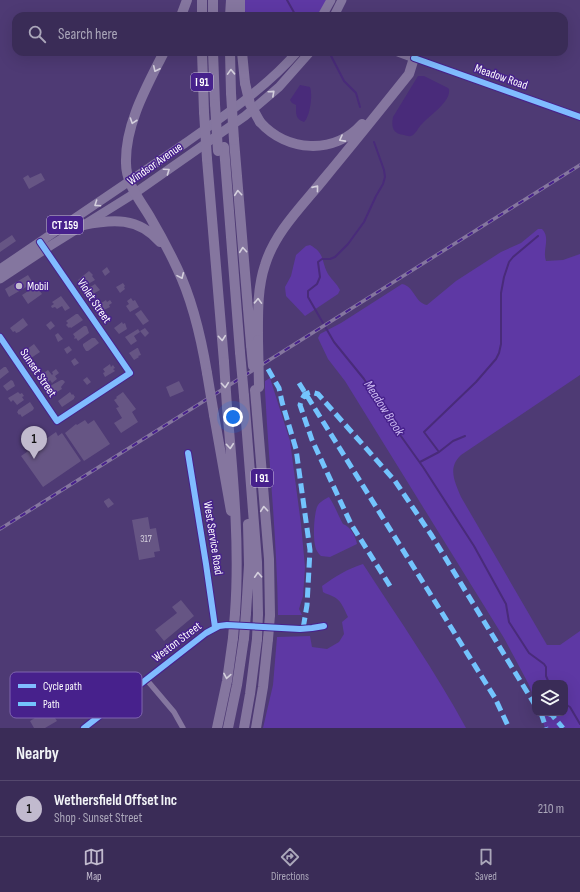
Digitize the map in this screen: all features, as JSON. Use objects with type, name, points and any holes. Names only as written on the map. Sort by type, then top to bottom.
[{"type":"highway","points":[[182,12],[187,0]]},
{"type":"highway","points":[[202,0],[202,12]]},
{"type":"highway","points":[[213,0],[213,12]]},
{"type":"highway","points":[[219,0],[219,12]]},
{"type":"highway","points":[[230,12],[231,0]]},
{"type":"highway","points":[[240,0],[240,12]]},
{"type":"highway","points":[[162,56],[141,101],[128,136],[126,164],[129,182],[173,259],[185,285],[191,303],[200,336],[207,372],[228,502],[237,532]]},
{"type":"highway","name":"I 91","points":[[202,56],[207,159],[237,532],[237,577],[233,638],[217,728]]},
{"type":"highway","points":[[213,56],[237,354],[258,568],[257,639],[244,728]]},
{"type":"highway","points":[[218,102],[219,56]]},
{"type":"highway","name":"I 91","points":[[230,56],[234,140],[255,343],[257,388],[256,407],[269,559],[270,614],[263,687],[256,728]]},
{"type":"highway","points":[[242,56],[245,84],[250,104],[260,122],[275,135],[284,140],[296,144],[317,146],[336,142],[350,134],[361,125],[414,58]]},
{"type":"highway","points":[[255,343],[259,287],[265,264],[273,246],[291,219],[409,74],[414,58]]},
{"type":"highway","points":[[80,221],[126,221],[136,224],[153,235],[173,259]]},
{"type":"highway","points":[[228,728],[237,685],[244,638],[248,580],[248,538],[241,398]]},
{"type":"main road","points":[[324,12],[331,0]]},
{"type":"main road","points":[[336,12],[342,0]]},
{"type":"main road","name":"Windsor Avenue","points":[[0,279],[26,257],[80,221],[129,182],[236,107],[276,74],[293,56]]},
{"type":"main road","name":"Windsor Avenue","points":[[80,221],[135,193],[253,109],[286,79],[306,56]]},
{"type":"main road","name":"Meadow Road","points":[[409,56],[414,58]]},
{"type":"main road","name":"Windsor Avenue","points":[[0,269],[26,257]]},
{"type":"street","name":"Meadow Road","points":[[414,58],[580,117]]},
{"type":"street","name":"Violet Street","points":[[43,245],[130,373],[57,421]]},
{"type":"street","name":"Sunset Street","points":[[0,337],[57,421]]},
{"type":"street","name":"West Service Road","points":[[188,453],[215,627]]},
{"type":"street","name":"Weston Street","points":[[142,682],[215,627],[227,625],[307,629],[324,626]]},
{"type":"street","points":[[146,679],[174,712],[183,728]]},
{"type":"street","name":"Weston Street","points":[[84,728],[97,718]]},
{"type":"shaded area","points":[[225,0],[326,0],[325,5],[319,12],[246,12],[235,4]]},
{"type":"shaded area","points":[[418,76],[424,76],[448,88],[449,94],[440,108],[422,124],[413,135],[408,136],[395,132],[392,124],[393,117]]},
{"type":"shaded area","points":[[300,85],[310,87],[311,91],[308,116],[304,122],[299,119],[296,113],[296,105],[290,100]]},
{"type":"shaded area","points":[[538,229],[542,229],[546,236],[546,261],[563,260],[580,254],[580,375],[461,455],[454,465],[453,470],[456,486],[461,497],[547,645],[560,645],[580,631],[580,728],[545,728],[541,716],[568,716],[568,680],[532,680],[532,692],[504,638],[345,381],[328,359],[318,338],[320,334],[341,323],[402,284],[406,285],[423,304],[427,305],[456,281],[501,252],[521,243]]},
{"type":"shaded area","points":[[310,245],[320,254],[328,274],[340,290],[338,294],[305,316],[286,296],[285,287],[291,276],[296,255],[306,246]]},
{"type":"shaded area","points":[[270,378],[290,441],[305,567],[303,596],[299,609],[302,615],[278,615],[275,531],[265,391],[265,381]]},
{"type":"shaded area","points":[[329,497],[343,524],[346,525],[352,532],[357,544],[330,557],[321,556],[315,547],[314,542],[314,522],[317,507],[321,502]]},
{"type":"shaded area","points":[[363,564],[429,665],[466,728],[263,728],[273,685],[277,637],[310,636],[312,647],[327,649],[339,642],[344,634],[342,622],[348,617],[340,602],[335,597],[323,592],[322,586],[342,573]]},
{"type":"building","points":[[41,173],[45,180],[29,189],[23,178],[28,175],[30,178]]},
{"type":"building","points":[[12,235],[16,241],[0,252],[0,243]]},
{"type":"building","points":[[107,267],[110,272],[105,276],[102,271]]},
{"type":"building","points":[[89,271],[95,280],[83,287],[78,280]]},
{"type":"building","name":"Mobil","points":[[28,275],[33,283],[9,297],[5,289]]},
{"type":"building","points":[[123,283],[125,289],[120,293],[116,287]]},
{"type":"building","points":[[95,284],[100,290],[91,295],[87,289]]},
{"type":"building","points":[[36,286],[42,294],[28,304],[22,295]]},
{"type":"building","points":[[61,296],[70,308],[65,311],[62,306],[57,309],[55,307],[52,308],[51,306],[54,304],[52,302]]},
{"type":"building","points":[[131,298],[133,301],[135,300],[139,307],[130,312],[126,306],[129,304],[127,301]]},
{"type":"building","points":[[106,300],[107,302],[110,300],[112,303],[109,305],[110,307],[100,312],[97,307],[98,305]]},
{"type":"building","points":[[141,310],[149,321],[143,325],[135,314]]},
{"type":"building","points":[[78,314],[83,320],[69,328],[66,325],[68,323],[66,321]]},
{"type":"building","points":[[23,318],[28,325],[19,332],[13,332],[10,328]]},
{"type":"building","points":[[51,321],[55,326],[50,330],[46,325]]},
{"type":"building","points":[[122,322],[123,324],[125,323],[127,329],[119,334],[114,328]]},
{"type":"building","points":[[84,326],[87,327],[89,333],[78,341],[74,338],[75,337],[73,334]]},
{"type":"building","points":[[145,328],[149,333],[145,337],[140,331]]},
{"type":"building","points":[[138,329],[140,332],[134,336],[137,341],[131,345],[125,337]]},
{"type":"building","points":[[58,333],[63,339],[58,342],[55,335]]},
{"type":"building","points":[[92,338],[95,338],[99,343],[86,351],[83,344]]},
{"type":"building","points":[[34,344],[40,352],[31,358],[26,350]]},
{"type":"building","points":[[69,346],[72,350],[67,354],[64,349]]},
{"type":"building","points":[[137,348],[141,355],[134,360],[129,353]]},
{"type":"building","points":[[75,358],[79,363],[74,366],[71,361]]},
{"type":"building","points":[[110,364],[111,367],[113,365],[115,368],[113,369],[115,371],[105,377],[103,373],[105,372],[103,369]]},
{"type":"building","points":[[6,367],[9,372],[0,379],[0,370]]},
{"type":"building","points":[[56,369],[59,373],[55,376],[57,379],[52,383],[50,380],[48,382],[42,374],[48,370],[52,375],[52,372]]},
{"type":"building","points":[[87,377],[91,382],[87,385],[83,380]]},
{"type":"building","points":[[11,380],[15,386],[7,391],[3,386]]},
{"type":"building","points":[[61,380],[65,382],[61,387],[62,389],[55,393],[54,391],[52,392],[50,390],[52,388],[50,386]]},
{"type":"building","points":[[179,381],[184,391],[170,397],[166,387]]},
{"type":"building","points":[[18,392],[20,394],[22,393],[24,400],[17,405],[13,400],[11,402],[8,398]]},
{"type":"building","points":[[70,392],[75,397],[74,399],[62,407],[58,401]]},
{"type":"building","points":[[123,392],[136,409],[132,412],[138,422],[121,433],[114,423],[122,418],[116,408],[119,407],[114,400]]},
{"type":"building","points":[[30,402],[34,408],[33,410],[22,417],[20,414],[19,415],[17,412],[18,410]]},
{"type":"building","points":[[85,420],[88,424],[94,420],[110,444],[84,461],[65,433],[76,424],[77,425]]},
{"type":"building","points":[[56,432],[58,436],[62,433],[81,461],[43,487],[21,456]]},
{"type":"building","points":[[109,498],[114,504],[108,508],[104,501]]},
{"type":"building","points":[[148,517],[150,529],[156,528],[160,551],[154,552],[155,557],[139,560],[132,520]]},
{"type":"building","points":[[181,600],[194,616],[164,641],[155,630],[177,613],[172,607]]},
{"type":"building","points":[[35,718],[55,718],[57,721],[45,728],[34,728],[30,721]]},
{"type":"waterway","name":"Meadow Brook","points":[[287,0],[294,12]]},
{"type":"waterway","name":"Meadow Brook","points":[[331,56],[344,81],[356,93],[360,107]]},
{"type":"waterway","name":"Meadow Brook","points":[[374,142],[384,170],[385,177],[383,184],[364,222],[348,244],[335,257],[330,259],[322,259],[318,262],[320,277],[317,284],[308,291],[308,297],[334,342],[364,379],[474,546],[506,604],[509,622],[529,653],[544,664],[546,667],[548,680]]},
{"type":"waterway","points":[[420,462],[439,452],[424,432],[476,382],[496,359],[501,344],[501,293],[509,262],[538,236]]},
{"type":"waterway","points":[[439,452],[453,441],[465,436]]},
{"type":"waterway","name":"Meadow Brook","points":[[568,706],[580,724]]},
{"type":"railway","points":[[0,529],[580,165]]},
{"type":"marked path","points":[[268,369],[279,388],[296,449],[310,550],[307,605],[303,629]]},
{"type":"marked path","points":[[299,383],[495,698],[509,728]]},
{"type":"marked path","points":[[390,586],[351,524],[312,440],[300,405],[305,394],[311,392],[318,394],[395,481],[432,536],[532,700]]},
{"type":"marked path","points":[[542,716],[546,728]]},
{"type":"marked path","points":[[553,716],[563,728]]},
{"type":"cycle path","points":[[414,58],[580,117]]},
{"type":"cycle path","points":[[0,337],[57,421],[130,373],[40,242]]},
{"type":"cycle path","points":[[188,453],[215,627]]},
{"type":"cycle path","points":[[142,683],[206,633],[219,626],[227,625],[300,629],[324,626]]},
{"type":"cycle path","points":[[84,728],[97,718]]},
{"type":"place","name":"Mobil","points":[[19,286]]},
{"type":"place","name":"Wethersfield Offset Inc","points":[[34,459]]}]
